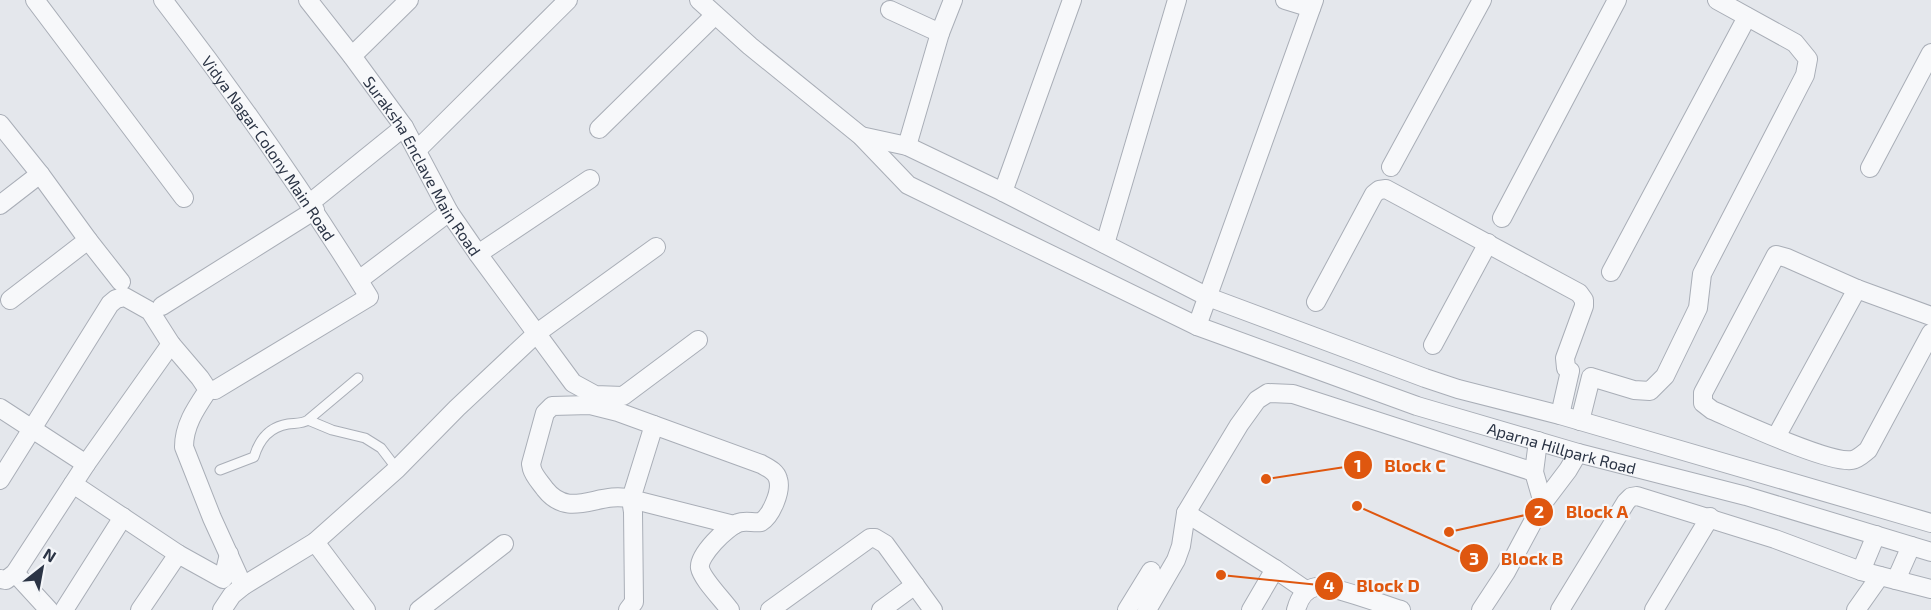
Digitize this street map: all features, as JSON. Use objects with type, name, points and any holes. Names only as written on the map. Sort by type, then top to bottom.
[{"type":"street","points":[[35,0],[184,198]]},
{"type":"street","name":"Vidya Nagar Colony Main Road","points":[[163,0],[217,71],[312,206],[369,297],[215,390]]},
{"type":"street","name":"Suraksha Enclave Main Road","points":[[308,0],[404,127],[449,212],[573,383],[595,395],[621,404]]},
{"type":"street","points":[[352,56],[408,0]]},
{"type":"street","points":[[417,150],[568,0]]},
{"type":"street","name":"Aparna Hillpark Road","points":[[699,0],[750,46],[861,136],[908,185],[1197,326],[1417,406],[1578,453],[1746,496],[1931,552]]},
{"type":"street","points":[[907,146],[952,0]]},
{"type":"street","points":[[1003,192],[1072,0]]},
{"type":"street","points":[[1105,244],[1177,0]]},
{"type":"street","points":[[1197,326],[1312,4],[1284,0]]},
{"type":"street","points":[[1391,166],[1482,0]]},
{"type":"street","points":[[1502,218],[1617,0]]},
{"type":"street","points":[[1580,422],[1591,377],[1634,390],[1650,391],[1665,376],[1698,308],[1702,274],[1805,75],[1808,59],[1795,43],[1717,0]]},
{"type":"street","points":[[890,10],[940,33]]},
{"type":"street","points":[[599,129],[716,15]]},
{"type":"street","points":[[1611,272],[1747,16]]},
{"type":"street","points":[[1870,168],[1931,53]]},
{"type":"street","points":[[0,124],[121,282]]},
{"type":"street","points":[[162,306],[312,206],[404,127]]},
{"type":"street","name":"Aparna Hillpark Road","points":[[861,136],[907,146],[1003,192],[1208,297],[1425,378],[1930,520]]},
{"type":"street","points":[[0,205],[39,174]]},
{"type":"street","points":[[478,254],[590,178]]},
{"type":"street","points":[[1316,302],[1374,194],[1386,189],[1579,293],[1584,300],[1584,306],[1565,358],[1566,368],[1570,371],[1560,415]]},
{"type":"street","points":[[359,280],[449,212]]},
{"type":"street","points":[[10,300],[88,240]]},
{"type":"street","points":[[1433,345],[1488,243]]},
{"type":"street","points":[[222,610],[240,588],[315,542],[397,469],[457,408],[537,333],[656,247]]},
{"type":"street","points":[[1931,316],[1857,289],[1776,255],[1703,393],[1703,403],[1712,410],[1776,437],[1838,460],[1854,460],[1868,450],[1931,333]]},
{"type":"street","points":[[1776,437],[1857,289]]},
{"type":"street","points":[[0,480],[110,304],[116,299],[125,297],[150,311],[171,344],[208,390],[189,421],[183,447],[212,518],[226,567],[240,588]]},
{"type":"street","points":[[621,404],[698,340]]},
{"type":"street","points":[[49,610],[7,576],[171,344]]},
{"type":"street","points":[[1417,406],[1425,378]]},
{"type":"street","points":[[1147,610],[1176,560],[1181,546],[1186,513],[1239,425],[1257,400],[1268,393],[1293,394],[1534,472]]},
{"type":"street","points":[[730,610],[702,573],[700,561],[705,551],[734,525],[745,521],[761,522],[769,516],[779,488],[775,473],[761,464],[654,425],[621,404],[552,406],[545,413],[531,464],[533,474],[551,497],[558,502],[572,504],[613,497],[631,499],[734,525]]},
{"type":"street","points":[[0,408],[86,464]]},
{"type":"street","points":[[628,610],[634,602],[633,503],[631,499],[654,425]]},
{"type":"street","points":[[1538,441],[1534,472],[1543,503]]},
{"type":"street","points":[[1481,610],[1506,572],[1543,503],[1578,453]]},
{"type":"street","points":[[73,484],[178,554],[226,567]]},
{"type":"street","points":[[1820,518],[1830,493]]},
{"type":"street","points":[[1560,610],[1626,502],[1631,497],[1637,496],[1710,517],[1861,571],[1931,588]]},
{"type":"street","points":[[633,530],[665,507]]},
{"type":"street","points":[[1186,513],[1307,591]]},
{"type":"street","points":[[64,610],[123,517]]},
{"type":"street","points":[[1654,610],[1710,517]]},
{"type":"street","points":[[1861,571],[1876,535]]},
{"type":"street","points":[[770,610],[870,538],[875,538],[885,544],[933,610]]},
{"type":"street","points":[[315,542],[366,610]]},
{"type":"street","points":[[419,610],[504,544]]},
{"type":"street","points":[[1856,610],[1888,578],[1911,546]]},
{"type":"street","points":[[140,610],[178,554]]},
{"type":"street","points":[[222,610],[226,567]]},
{"type":"street","points":[[1251,610],[1275,569]]},
{"type":"street","points":[[1127,610],[1151,571]]},
{"type":"street","points":[[881,610],[915,585]]},
{"type":"street","points":[[1296,610],[1299,600],[1307,591],[1318,586],[1347,592],[1401,610]]},
{"type":"lane","points":[[1570,371],[1591,377]]},
{"type":"lane","points":[[220,470],[254,457],[261,439],[269,431],[308,420],[358,378]]},
{"type":"lane","points":[[308,420],[332,430],[365,438],[381,448],[397,469]]},
{"type":"place","name":"Block C","points":[[1266,479]]},
{"type":"place","name":"Block B","points":[[1357,506]]},
{"type":"place","name":"Block A","points":[[1449,532]]},
{"type":"place","name":"Block D","points":[[1221,575]]}]
